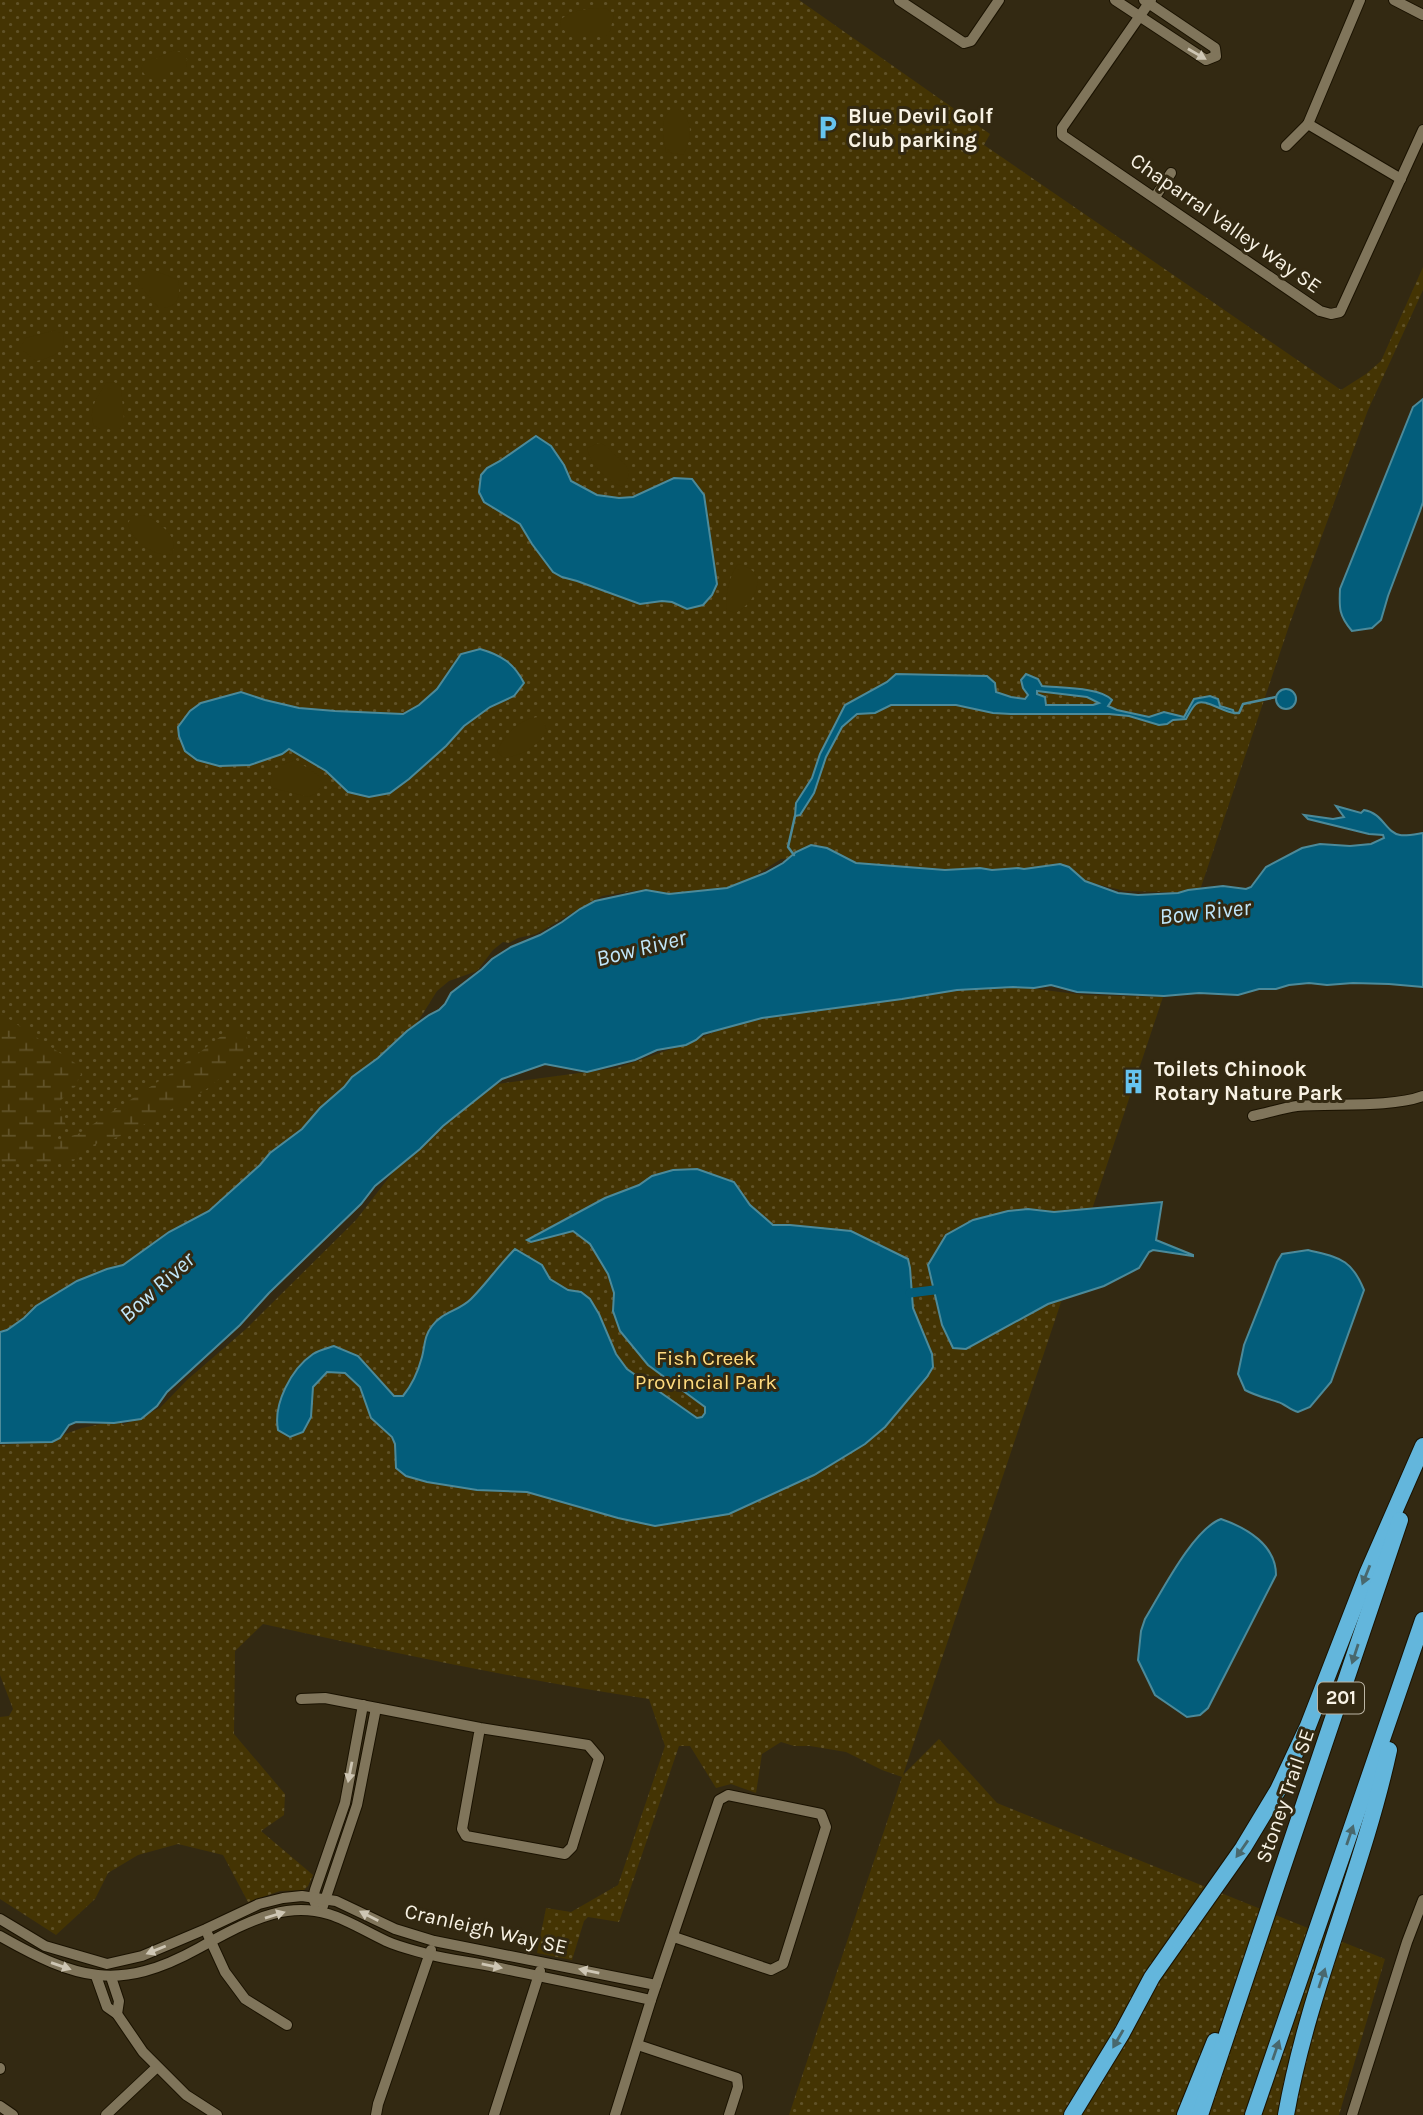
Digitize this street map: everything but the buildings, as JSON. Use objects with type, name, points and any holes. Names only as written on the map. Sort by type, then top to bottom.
[{"type":"highway","name":"Stoney Trail SE","points":[[1200,2115],[1423,1448]]},
{"type":"highway","points":[[1072,2115],[1122,2033],[1152,1977],[1243,1848],[1278,1790],[1304,1736],[1367,1574],[1423,1448]]},
{"type":"highway","name":"201","points":[[1254,2115],[1423,1620]]},
{"type":"highway","points":[[1286,2115],[1300,2048],[1347,1902],[1385,1767],[1404,1676]]},
{"type":"highway","points":[[1185,2115],[1255,1945]]},
{"type":"street","points":[[899,0],[964,43],[971,41],[999,0]]},
{"type":"street","points":[[1115,0],[1206,60],[1216,56],[1215,48],[1148,1]]},
{"type":"street","points":[[1286,146],[1308,124],[1360,0]]},
{"type":"street","points":[[1394,0],[1423,15]]},
{"type":"street","name":"Chaparral Valley Way SE","points":[[1148,1],[1062,128],[1062,135],[1320,311],[1331,314],[1340,312],[1423,131]]},
{"type":"street","points":[[1308,124],[1401,179]]},
{"type":"street","points":[[1155,197],[1171,173]]},
{"type":"street","points":[[1254,1116],[1294,1106],[1386,1102],[1423,1096]]},
{"type":"street","points":[[301,1699],[325,1698],[480,1728],[588,1745],[599,1758],[572,1847],[565,1854],[466,1836],[462,1829],[480,1728]]},
{"type":"street","points":[[320,1911],[313,1898],[345,1802],[369,1706]]},
{"type":"street","points":[[320,1911],[357,1805],[369,1706]]},
{"type":"street","points":[[615,2115],[650,2000],[674,1937],[719,1800],[728,1796],[821,1814],[826,1827],[783,1964],[771,1970],[674,1937]]},
{"type":"street","points":[[345,1802],[357,1805]]},
{"type":"street","name":"Cranleigh Way SE","points":[[0,1919],[45,1946],[107,1964],[142,1956],[258,1904],[302,1896],[336,1901],[395,1929],[434,1941],[656,1985]]},
{"type":"street","points":[[1352,2115],[1423,1900]]},
{"type":"street","name":"Cranleigh Way SE","points":[[0,1936],[45,1961],[96,1976],[111,1977],[150,1969],[249,1923],[284,1911],[320,1911],[333,1914],[389,1942],[429,1955],[650,2000]]},
{"type":"street","points":[[206,1929],[225,1972],[245,1999],[286,2025]]},
{"type":"street","points":[[376,2115],[434,1941]]},
{"type":"street","points":[[494,2115],[543,1962]]},
{"type":"street","points":[[96,1976],[107,2007],[117,2014],[157,2067],[187,2095],[217,2115]]},
{"type":"street","points":[[111,1977],[118,2001],[117,2014]]},
{"type":"street","points":[[638,2045],[737,2078],[738,2087],[729,2115]]},
{"type":"street","points":[[106,2115],[157,2067]]},
{"type":"street","points":[[0,2106],[13,2115]]},
{"type":"green space","points":[[0,0],[799,0],[990,134],[984,145],[1341,390],[1381,361],[1423,267],[1423,290],[1368,410],[1290,623],[1199,893],[1125,891],[1050,873],[865,866],[810,857],[781,859],[739,886],[694,898],[640,890],[602,896],[536,934],[509,943],[503,942],[493,950],[477,971],[449,981],[437,991],[412,1031],[222,1207],[0,1341]]},
{"type":"green space","points":[[606,8],[614,15],[606,36],[570,36],[561,27],[560,20],[571,13]]},
{"type":"green space","points":[[173,50],[180,52],[187,59],[186,67],[180,72],[167,72],[155,80],[145,75],[141,69],[145,60],[158,58]]},
{"type":"green space","points":[[675,107],[686,117],[690,129],[689,142],[683,155],[666,152],[664,121]]},
{"type":"green space","points":[[151,269],[178,280],[179,291],[174,304],[159,308],[138,284],[140,278]]},
{"type":"green space","points":[[56,330],[63,335],[64,341],[60,350],[52,356],[36,361],[20,348],[26,338]]},
{"type":"green space","points":[[114,382],[121,386],[124,420],[119,429],[101,429],[94,426],[93,409],[106,383]]},
{"type":"green space","points":[[599,443],[628,468],[628,477],[622,487],[605,476],[592,461],[587,448]]},
{"type":"green space","points":[[146,515],[171,536],[174,547],[172,554],[165,555],[151,550],[134,536],[128,523],[132,516]]},
{"type":"green space","points":[[738,564],[754,573],[757,587],[749,602],[735,613],[727,610],[727,598],[728,586]]},
{"type":"green space","points":[[538,717],[547,731],[534,746],[523,753],[504,758],[497,752],[513,729],[524,721]]},
{"type":"green space","points":[[296,760],[319,776],[323,784],[315,794],[308,797],[273,788],[270,784],[275,770]]},
{"type":"green space","name":"Fish Creek Provincial Park","points":[[1011,986],[1084,995],[1163,997],[903,1775],[939,1739],[997,1803],[1385,1959],[1339,2115],[789,2115],[902,1777],[846,1752],[781,1742],[762,1754],[756,1793],[731,1784],[716,1788],[690,1746],[679,1746],[619,1922],[588,1917],[584,1921],[572,1960],[537,1953],[546,1908],[571,1912],[618,1885],[665,1746],[649,1699],[504,1674],[263,1624],[235,1651],[234,1734],[285,1794],[284,1815],[261,1831],[313,1875],[308,1886],[304,1890],[280,1891],[248,1902],[223,1855],[178,1844],[138,1855],[108,1873],[95,1899],[56,1935],[0,1899],[0,1717],[9,1716],[13,1709],[0,1675],[0,1445],[43,1442],[82,1428],[120,1420],[123,1425],[160,1408],[187,1380],[246,1329],[356,1220],[428,1127],[490,1085],[617,1068],[727,1027],[771,1017],[926,996],[972,987]]},
{"type":"green space","points":[[0,1013],[75,1063],[81,1074],[75,1087],[58,1103],[66,1126],[55,1141],[78,1134],[179,1068],[233,1027],[246,1028],[249,1056],[204,1091],[127,1134],[80,1149],[74,1161],[0,1163]]},
{"type":"water","points":[[1423,399],[1423,502],[1381,620],[1372,628],[1352,631],[1344,621],[1341,611],[1340,589],[1413,407]]},
{"type":"water","points":[[536,436],[551,446],[571,481],[597,495],[633,497],[674,478],[692,479],[704,495],[717,584],[703,605],[687,609],[672,602],[640,604],[553,572],[520,524],[484,502],[479,492],[481,475],[487,468]]},
{"type":"water","points":[[480,649],[506,661],[524,683],[514,696],[490,707],[464,726],[446,746],[390,793],[369,797],[348,792],[326,771],[289,749],[250,765],[219,766],[197,760],[185,751],[179,736],[178,727],[190,711],[201,703],[241,692],[299,708],[403,714],[419,705],[437,689],[461,654]]},
{"type":"water","points":[[896,674],[987,676],[995,683],[996,692],[1025,699],[1028,695],[1021,680],[1026,674],[1038,679],[1042,686],[1099,693],[1112,700],[1108,706],[1149,717],[1164,712],[1184,717],[1194,699],[1210,696],[1218,699],[1220,706],[1233,710],[1234,713],[1199,702],[1186,719],[1159,725],[1129,716],[1109,714],[1011,714],[956,705],[891,705],[875,713],[857,714],[842,727],[826,757],[814,793],[800,815],[795,816],[796,803],[812,778],[820,754],[845,705],[887,682]],"holes":[[[1037,691],[1087,697],[1099,703],[1046,705],[1045,697],[1037,694]]]},
{"type":"water","points":[[1286,689],[1293,692],[1296,699],[1293,706],[1286,709],[1279,706],[1276,699],[1279,692]]},
{"type":"water","name":"Bow River","points":[[1336,806],[1361,813],[1364,810],[1370,812],[1391,831],[1400,835],[1423,833],[1423,987],[1309,983],[1259,989],[1238,995],[1199,993],[1164,996],[1077,992],[1051,985],[957,990],[762,1018],[703,1034],[686,1045],[657,1050],[635,1060],[587,1072],[545,1064],[502,1079],[443,1126],[375,1186],[361,1204],[269,1293],[240,1325],[141,1419],[114,1423],[76,1422],[69,1425],[60,1438],[52,1442],[0,1443],[0,1332],[7,1330],[36,1306],[77,1281],[123,1265],[169,1232],[209,1211],[270,1153],[302,1129],[352,1077],[378,1058],[407,1031],[439,1010],[451,993],[492,959],[511,947],[540,935],[595,901],[646,890],[669,894],[727,888],[765,873],[811,845],[827,848],[856,863],[945,870],[1024,869],[1060,864],[1069,867],[1085,881],[1118,893],[1178,893],[1223,886],[1246,889],[1251,887],[1266,867],[1302,848],[1320,844],[1371,844],[1384,838],[1383,835],[1308,819],[1304,815],[1333,819],[1344,817]]},
{"type":"water","points":[[697,1169],[734,1182],[750,1205],[773,1225],[851,1231],[908,1259],[913,1308],[932,1354],[933,1367],[885,1427],[865,1444],[814,1475],[729,1514],[655,1526],[527,1492],[477,1490],[406,1476],[396,1468],[392,1437],[371,1418],[360,1387],[345,1373],[327,1372],[313,1387],[311,1417],[303,1432],[290,1437],[278,1430],[278,1409],[291,1378],[313,1354],[334,1346],[358,1356],[394,1396],[403,1396],[417,1373],[426,1337],[432,1326],[471,1299],[515,1249],[542,1265],[550,1279],[568,1290],[581,1292],[590,1299],[616,1354],[627,1369],[697,1418],[702,1417],[705,1407],[648,1365],[620,1331],[613,1311],[614,1293],[608,1274],[590,1244],[573,1231],[531,1242],[527,1240],[652,1176],[673,1170]]},
{"type":"water","points":[[1162,1202],[1156,1240],[1193,1256],[1153,1250],[1139,1268],[1104,1286],[1048,1304],[966,1349],[953,1348],[942,1325],[928,1265],[946,1235],[973,1220],[1008,1211],[1028,1209],[1054,1212]]},
{"type":"water","points":[[1308,1250],[1328,1255],[1349,1265],[1364,1290],[1331,1382],[1310,1407],[1298,1412],[1245,1390],[1238,1374],[1244,1345],[1277,1262],[1282,1254]]},
{"type":"water","points":[[1221,1519],[1241,1527],[1265,1546],[1275,1564],[1276,1575],[1208,1708],[1200,1715],[1187,1717],[1155,1695],[1138,1660],[1141,1631],[1145,1619],[1189,1548],[1210,1525]]},
{"type":"waterway","points":[[1234,713],[1239,713],[1243,704],[1276,697]]},
{"type":"waterway","points":[[794,855],[788,847],[795,816]]},
{"type":"waterway","points":[[910,1293],[934,1290]]},
{"type":"place","name":"Blue Devil Golf Club parking","points":[[828,128]]},
{"type":"place","name":"Toilets Chinook Rotary Nature Park","points":[[1134,1081]]}]
